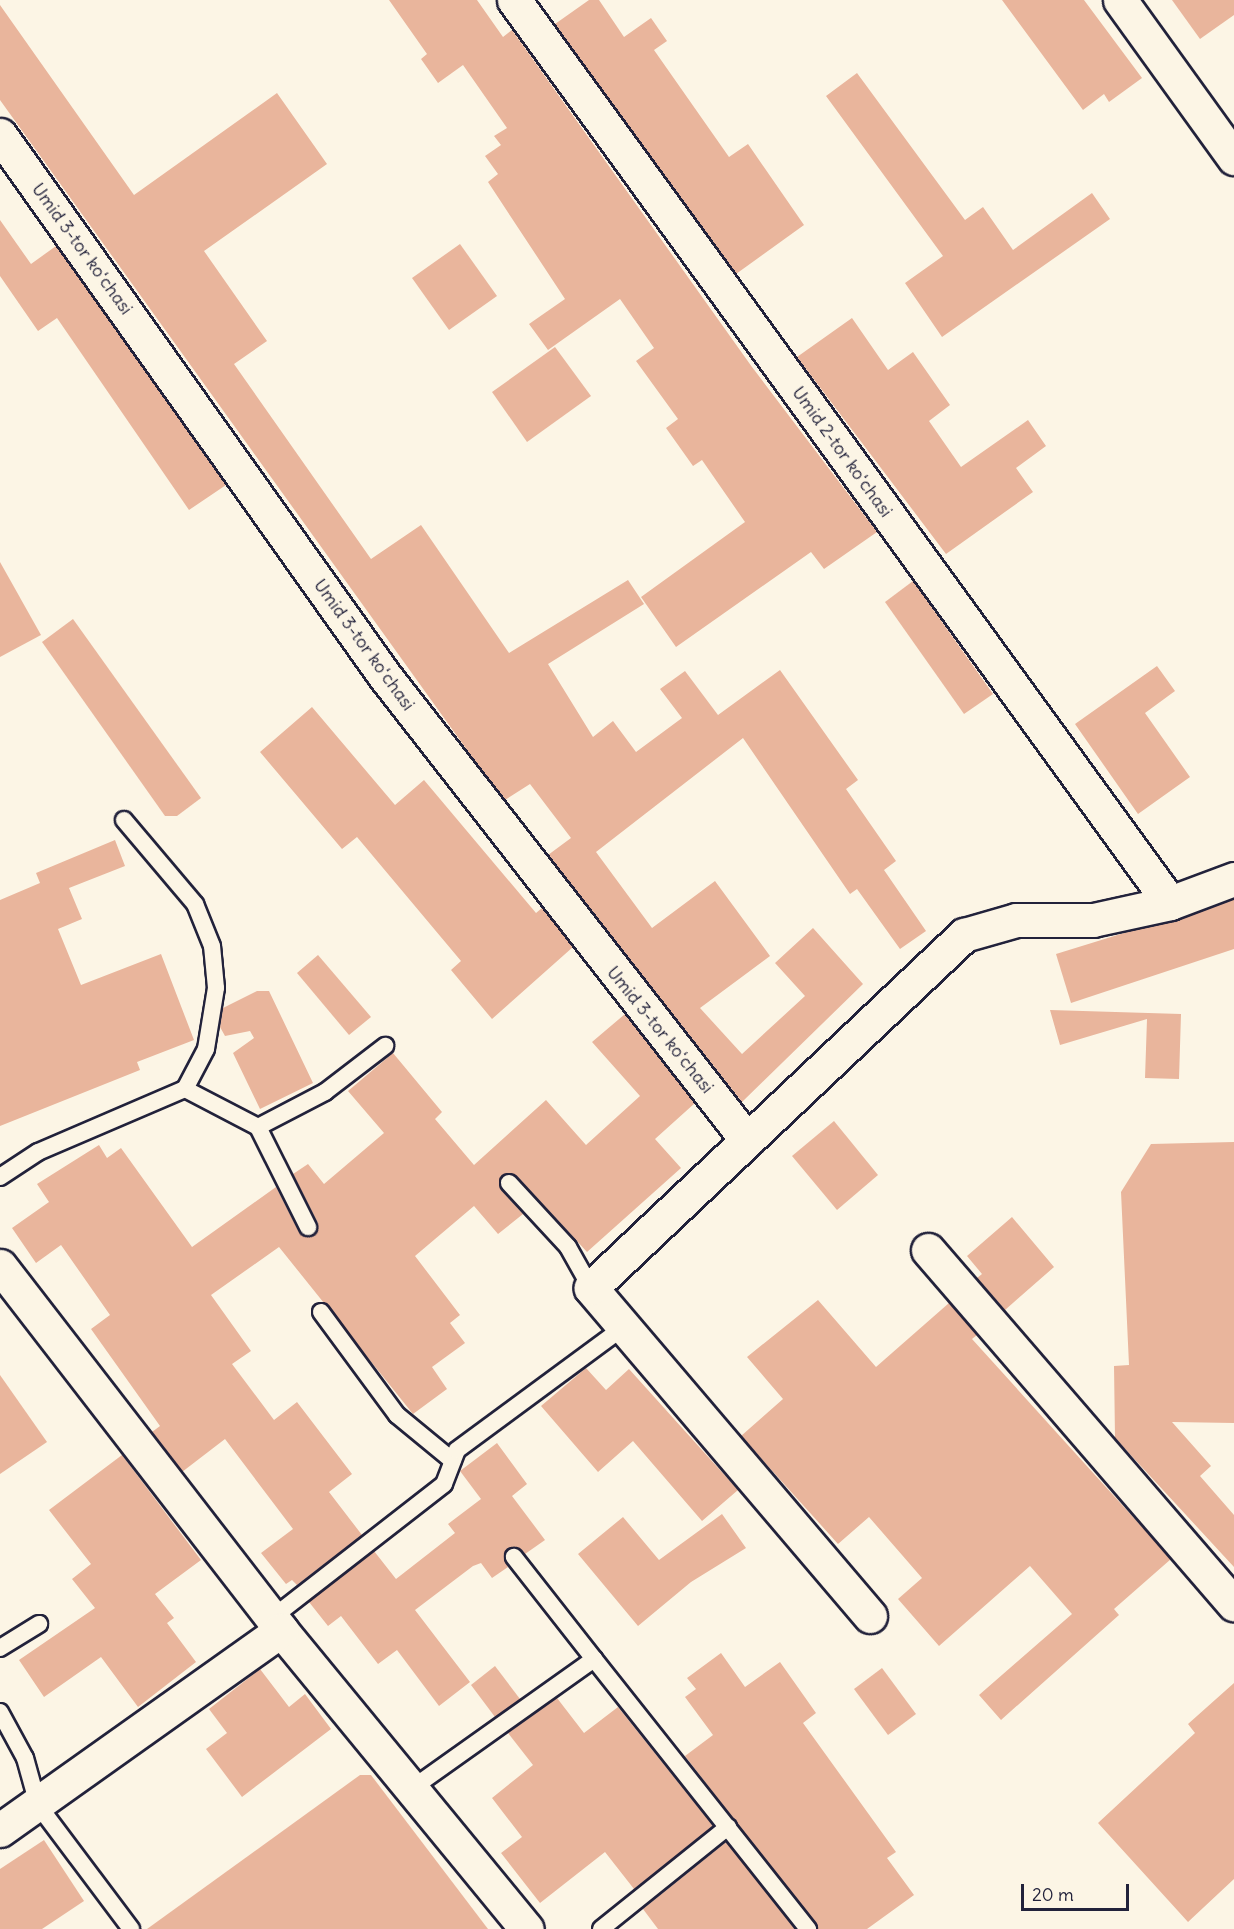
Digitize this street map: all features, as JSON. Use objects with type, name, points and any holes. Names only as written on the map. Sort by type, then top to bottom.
[{"type":"street","name":"Umid 2-tor koʻchasi","points":[[514,0],[1170,903]]},
{"type":"street","points":[[1120,0],[1234,158]]},
{"type":"street","name":"Umid 3-tor koʻchasi","points":[[0,135],[384,675],[747,1140]]},
{"type":"street","points":[[870,1616],[591,1288],[964,935],[988,924],[1093,920],[1170,903],[1234,879]]},
{"type":"street","points":[[928,1250],[1234,1604]]},
{"type":"street","points":[[0,1266],[277,1624],[414,1787],[527,1929]]},
{"type":"street","points":[[0,1830],[38,1805],[277,1624]]},
{"type":"lane","points":[[0,1177],[38,1152],[185,1089],[206,1049],[216,988],[212,946],[195,904],[124,820]]},
{"type":"lane","points":[[258,1127],[325,1092],[385,1046]]},
{"type":"lane","points":[[185,1089],[258,1127],[308,1227]]},
{"type":"lane","points":[[510,1183],[568,1247],[591,1288]]},
{"type":"lane","points":[[321,1312],[397,1415],[453,1461]]},
{"type":"lane","points":[[277,1624],[444,1484],[457,1450],[624,1327]]},
{"type":"lane","points":[[513,1557],[808,1929]]},
{"type":"lane","points":[[0,1648],[39,1624]]},
{"type":"lane","points":[[414,1787],[594,1659]]},
{"type":"lane","points":[[0,1712],[25,1758],[38,1805],[131,1929]]},
{"type":"lane","points":[[601,1929],[728,1827]]},
{"type":"building","points":[[389,0],[477,0],[503,37],[512,30],[752,367],[877,532],[824,569],[811,552],[676,647],[641,597],[745,522],[702,460],[693,466],[666,428],[678,419],[636,361],[654,348],[620,299],[548,350],[529,324],[565,299],[488,182],[498,174],[485,156],[501,145],[494,136],[507,128],[463,65],[438,83],[421,59],[427,54]]},
{"type":"building","points":[[589,0],[599,0],[624,37],[651,18],[667,41],[654,50],[729,157],[748,144],[804,225],[736,274],[555,24]]},
{"type":"building","points":[[1002,0],[1084,0],[1142,78],[1109,102],[1104,94],[1083,110]]},
{"type":"building","points":[[1172,0],[1234,0],[1234,15],[1200,39]]},
{"type":"building","points":[[0,5],[134,195],[277,93],[327,164],[204,251],[267,341],[234,364],[371,559],[421,525],[509,653],[628,580],[644,604],[548,664],[593,737],[613,721],[636,752],[682,718],[660,689],[685,671],[718,715],[780,670],[858,780],[846,789],[896,861],[884,870],[926,931],[900,949],[857,889],[850,894],[743,738],[596,852],[652,928],[715,881],[770,956],[700,1008],[742,1054],[805,996],[775,963],[813,928],[863,984],[742,1102],[548,855],[571,838],[530,784],[505,800],[0,100]]},
{"type":"building","points":[[857,73],[965,220],[983,207],[1013,250],[1092,193],[1110,219],[942,337],[905,283],[943,256],[826,96]]},
{"type":"building","points":[[0,220],[31,264],[56,246],[226,485],[189,510],[57,318],[38,331],[0,276]]},
{"type":"building","points":[[460,244],[497,296],[449,330],[412,278]]},
{"type":"building","points":[[852,318],[888,370],[913,352],[950,405],[929,421],[961,467],[1028,420],[1046,446],[1016,468],[1033,492],[946,554],[797,357]]},
{"type":"building","points":[[555,347],[591,396],[527,442],[492,392]]},
{"type":"building","points":[[0,562],[41,635],[0,657]]},
{"type":"building","points":[[913,581],[993,694],[964,714],[885,602]]},
{"type":"building","points":[[73,619],[201,798],[177,816],[165,816],[42,642]]},
{"type":"building","points":[[1157,666],[1175,691],[1145,713],[1190,777],[1138,814],[1075,724]]},
{"type":"building","points":[[312,707],[395,805],[424,780],[536,913],[542,908],[573,947],[492,1019],[451,970],[461,961],[357,837],[342,849],[260,752]]},
{"type":"building","points":[[115,840],[125,866],[69,888],[82,919],[58,929],[81,985],[161,954],[194,1040],[137,1062],[140,1070],[0,1126],[0,900],[40,883],[36,873]]},
{"type":"building","points":[[1234,899],[1234,949],[1071,1003],[1056,954]]},
{"type":"building","points":[[318,955],[371,1017],[349,1035],[297,973]]},
{"type":"building","points":[[257,991],[269,991],[313,1083],[260,1109],[233,1053],[254,1038],[250,1031],[225,1036],[220,1027],[223,1008]]},
{"type":"building","points":[[1050,1010],[1181,1014],[1179,1079],[1145,1078],[1147,1019],[1060,1045]]},
{"type":"building","points":[[625,1014],[695,1103],[655,1139],[681,1168],[587,1252],[517,1176],[502,1175],[501,1190],[523,1214],[498,1234],[474,1206],[415,1256],[460,1315],[450,1323],[465,1343],[432,1367],[447,1389],[413,1414],[279,1247],[211,1295],[251,1351],[232,1364],[274,1420],[297,1402],[352,1474],[329,1492],[362,1535],[297,1585],[292,1580],[286,1584],[261,1553],[293,1529],[225,1439],[182,1472],[152,1432],[160,1426],[91,1329],[110,1315],[61,1245],[36,1263],[12,1228],[49,1202],[37,1184],[99,1145],[107,1158],[121,1148],[192,1247],[276,1187],[299,1232],[312,1237],[318,1223],[293,1174],[308,1164],[324,1184],[384,1133],[348,1091],[393,1053],[442,1112],[435,1119],[474,1165],[546,1100],[586,1145],[640,1096],[592,1042]]},
{"type":"building","points":[[834,1121],[878,1175],[837,1210],[792,1156]]},
{"type":"building","points":[[1234,1142],[1234,1423],[1172,1422],[1211,1466],[1200,1476],[1234,1515],[1234,1567],[1115,1438],[1114,1366],[1129,1365],[1121,1192],[1151,1144]]},
{"type":"building","points":[[1012,1217],[1054,1267],[1005,1310],[977,1278],[982,1274],[967,1256]]},
{"type":"building","points":[[818,1300],[876,1367],[949,1303],[977,1335],[972,1339],[1171,1559],[1114,1609],[1119,1615],[1001,1720],[979,1695],[1072,1614],[1030,1566],[939,1646],[898,1599],[922,1578],[869,1517],[838,1544],[741,1436],[783,1399],[747,1357]]},
{"type":"building","points":[[586,1368],[606,1390],[629,1369],[738,1490],[702,1521],[633,1441],[598,1472],[541,1406]]},
{"type":"building","points":[[0,1375],[47,1442],[0,1474]]},
{"type":"building","points":[[497,1443],[527,1484],[512,1496],[545,1540],[525,1554],[517,1547],[508,1548],[504,1558],[508,1567],[492,1578],[481,1563],[473,1566],[415,1610],[470,1682],[439,1706],[397,1650],[378,1664],[341,1616],[328,1626],[309,1602],[374,1551],[396,1579],[455,1533],[448,1524],[481,1499],[460,1471]]},
{"type":"building","points":[[122,1455],[201,1560],[155,1594],[174,1618],[167,1623],[196,1662],[138,1707],[101,1657],[44,1697],[19,1660],[95,1608],[72,1579],[91,1564],[49,1510]]},
{"type":"building","points":[[722,1514],[746,1548],[691,1582],[638,1626],[578,1554],[623,1517],[659,1560]]},
{"type":"building","points":[[721,1653],[745,1687],[780,1662],[816,1713],[803,1723],[896,1852],[887,1858],[914,1895],[867,1929],[818,1929],[685,1756],[713,1735],[685,1697],[696,1689],[687,1678]]},
{"type":"building","points":[[495,1666],[520,1699],[495,1717],[471,1685]]},
{"type":"building","points":[[882,1668],[916,1714],[888,1735],[854,1689]]},
{"type":"building","points":[[260,1669],[289,1707],[305,1694],[331,1729],[242,1797],[206,1749],[227,1733],[209,1709]]},
{"type":"building","points":[[1234,1683],[1234,1879],[1188,1922],[1098,1823],[1195,1733],[1188,1724]]},
{"type":"building","points":[[557,1698],[584,1733],[618,1707],[713,1826],[634,1889],[605,1852],[540,1903],[501,1853],[522,1837],[492,1798],[533,1765],[508,1733]]},
{"type":"building","points":[[360,1775],[371,1775],[488,1929],[147,1929]]},
{"type":"building","points":[[44,1840],[84,1901],[42,1929],[0,1929],[0,1869]]},
{"type":"building","points":[[726,1842],[795,1929],[658,1929],[643,1909]]}]
